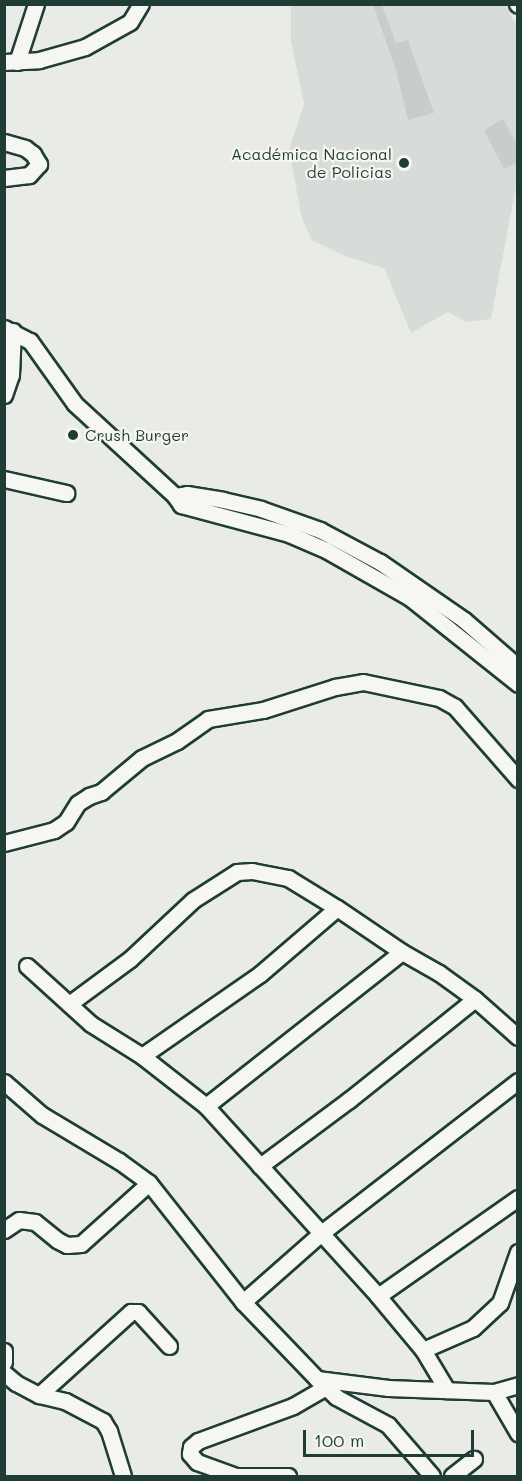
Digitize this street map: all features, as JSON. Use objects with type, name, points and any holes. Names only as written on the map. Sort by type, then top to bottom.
[{"type":"street","points":[[36,4],[11,62],[39,60],[85,47],[130,22],[141,4]]},
{"type":"street","points":[[4,142],[25,148],[33,154],[39,164],[29,176],[4,177]]},
{"type":"street","points":[[4,395],[11,375],[9,330]]},
{"type":"street","points":[[9,330],[30,341],[75,404],[175,496],[181,505],[200,512],[258,525],[326,550],[410,598],[518,684]]},
{"type":"street","points":[[4,479],[66,493]]},
{"type":"street","points":[[175,496],[187,494],[223,500],[261,509],[320,530],[380,562],[464,620],[518,668]]},
{"type":"street","points":[[4,843],[54,830],[66,822],[78,803],[101,792],[142,758],[177,741],[208,719],[263,710],[335,687],[363,682],[439,698],[455,707],[518,779]]},
{"type":"street","points":[[69,1004],[129,959],[194,900],[237,872],[252,871],[288,878],[337,908],[402,952],[439,973],[475,999],[518,1037]]},
{"type":"street","points":[[142,1056],[260,974],[337,908]]},
{"type":"street","points":[[206,1106],[402,952]]},
{"type":"street","points":[[27,966],[90,1024],[142,1056],[206,1106],[378,1296],[423,1350],[447,1390]]},
{"type":"street","points":[[260,1166],[349,1100],[475,999]]},
{"type":"street","points":[[243,1302],[320,1234],[518,1081]]},
{"type":"street","points":[[4,1082],[42,1115],[119,1161],[148,1183],[243,1302],[321,1383],[336,1397],[388,1425],[432,1476]]},
{"type":"street","points":[[5,1228],[19,1220],[35,1222],[67,1245],[81,1244],[148,1183]]},
{"type":"street","points":[[378,1296],[518,1198]]},
{"type":"street","points":[[423,1350],[473,1329],[500,1303],[518,1252]]},
{"type":"street","points":[[39,1395],[131,1312],[138,1312],[169,1346]]},
{"type":"street","points":[[4,1351],[4,1362]]},
{"type":"street","points":[[4,1373],[16,1383],[39,1395],[65,1401],[103,1421],[109,1431],[123,1476]]},
{"type":"street","points":[[288,1476],[236,1476],[197,1462],[190,1451],[198,1441],[293,1406],[321,1383],[494,1392],[518,1385]]},
{"type":"street","points":[[494,1392],[518,1433]]},
{"type":"street","points":[[452,1476],[474,1459]]},
{"type":"shaded area","name":"Académica Nacional de Policias","points":[[291,5],[505,5],[517,26],[518,176],[491,319],[467,322],[448,312],[411,333],[384,268],[345,256],[312,240],[302,219],[289,150],[304,104],[291,41]]},
{"type":"shaded area","points":[[373,5],[382,5],[396,43],[408,40],[434,113],[408,120],[395,67]]},
{"type":"shaded area","points":[[503,119],[518,146],[517,162],[504,169],[484,130]]},
{"type":"place","name":"Académica Nacional de Policias","points":[[404,163]]},
{"type":"place","name":"Crush Burger","points":[[73,435]]}]
